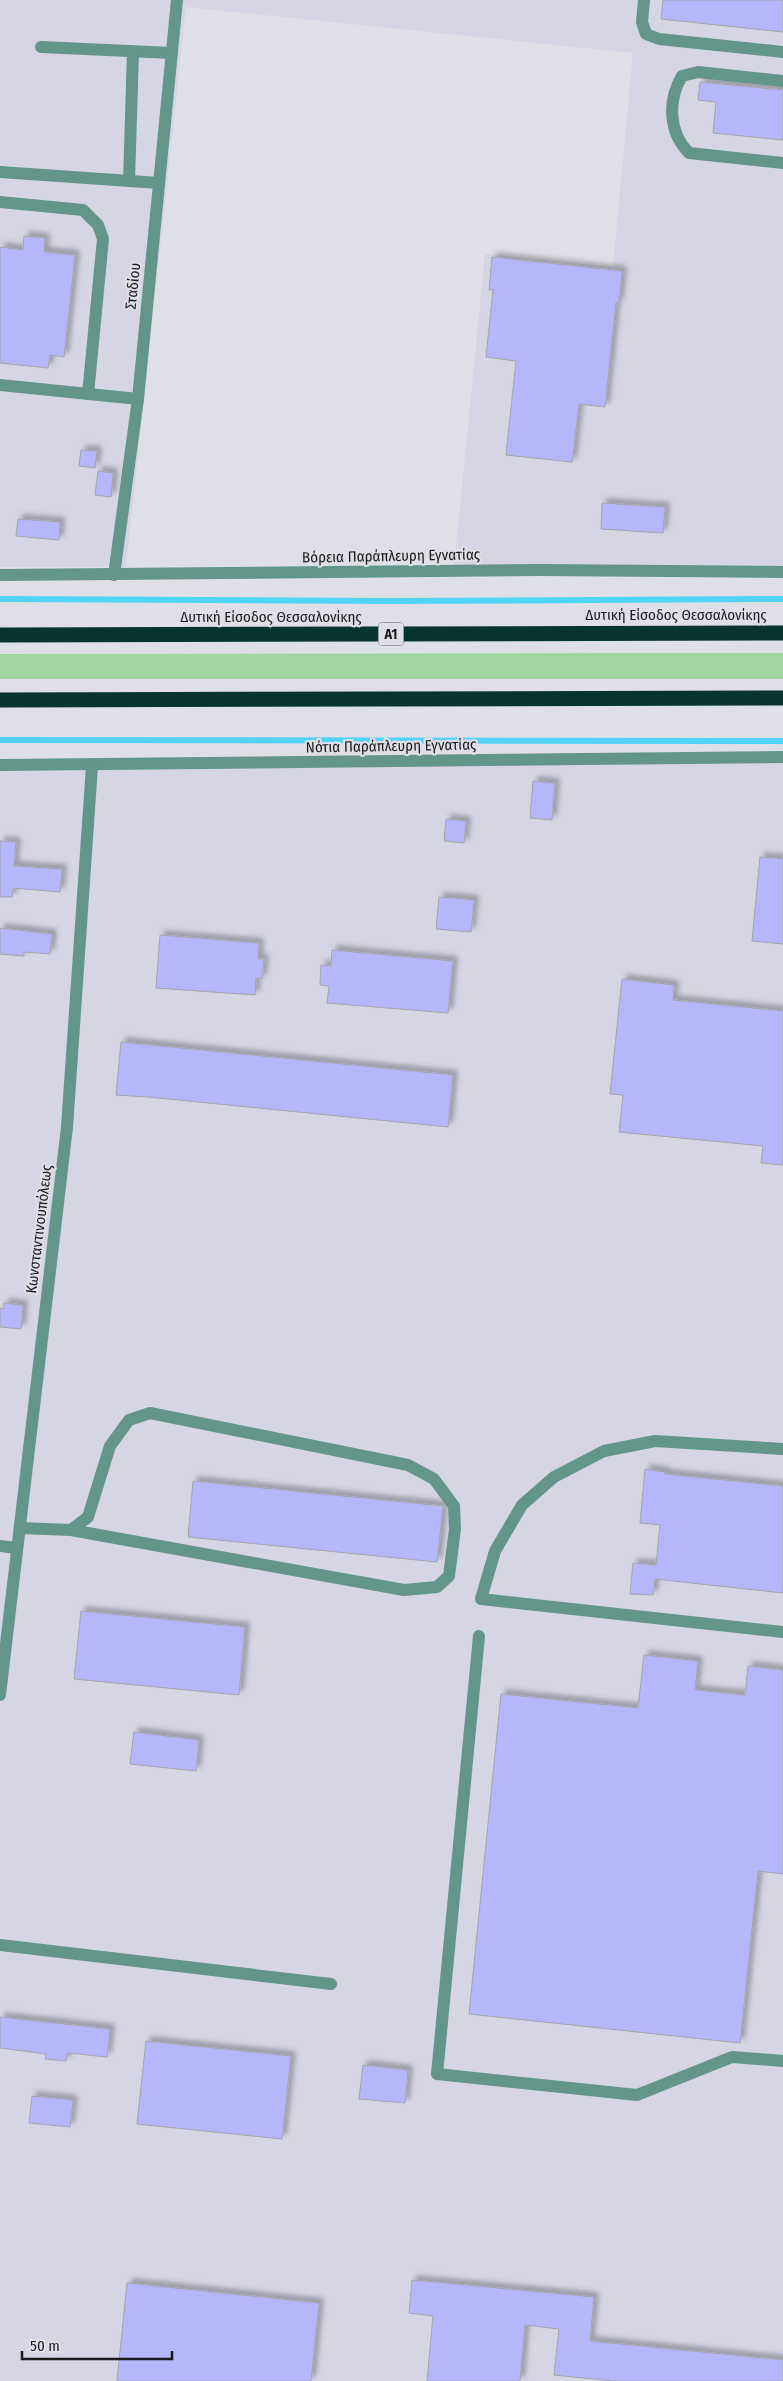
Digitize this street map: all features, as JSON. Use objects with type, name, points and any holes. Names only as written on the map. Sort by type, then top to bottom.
[{"type":"highway","name":"Δυτική Είσοδος Θεσσαλονίκης","points":[[0,635],[783,633]]},
{"type":"highway","points":[[0,700],[783,698]]},
{"type":"street","name":"Σταδίου","points":[[114,576],[138,399],[177,0]]},
{"type":"street","points":[[644,0],[642,22],[646,34],[652,37],[783,52]]},
{"type":"street","points":[[41,47],[172,54]]},
{"type":"street","points":[[129,181],[133,52]]},
{"type":"street","points":[[783,80],[698,72],[682,76],[676,85],[672,125],[679,143],[689,153],[783,163]]},
{"type":"street","points":[[0,172],[159,183]]},
{"type":"street","points":[[0,202],[83,210],[98,225],[102,240],[88,394]]},
{"type":"street","points":[[0,385],[138,399]]},
{"type":"street","name":"Βόρεια Παράπλευρη Εγνατίας","points":[[0,575],[114,576],[530,570],[783,572]]},
{"type":"street","name":"Νότια Παράπλευρη Εγνατίας","points":[[0,766],[783,757]]},
{"type":"street","name":"Κωνσταντινουπόλεως","points":[[0,1695],[67,1127],[92,766]]},
{"type":"street","points":[[20,1528],[71,1530],[404,1590],[437,1587],[449,1576],[455,1529],[454,1506],[434,1479],[408,1464],[150,1413],[129,1420],[110,1446],[88,1516],[71,1530]]},
{"type":"street","points":[[783,1449],[654,1441],[604,1451],[554,1477],[522,1505],[495,1551],[481,1599],[783,1632]]},
{"type":"street","points":[[0,1546],[17,1548]]},
{"type":"street","points":[[479,1636],[437,2074],[634,2095],[641,2094],[732,2057],[783,2061]]},
{"type":"street","points":[[0,1945],[331,1984]]},
{"type":"shaded area","points":[[0,0],[783,0],[783,568],[454,567],[485,254],[613,267],[633,53],[186,7],[126,567],[0,567]]},
{"type":"shaded area","points":[[783,757],[783,2381],[0,2381],[0,765]]},
{"type":"green space","points":[[783,653],[783,679],[0,679],[0,654]]},
{"type":"building","points":[[663,0],[783,0],[783,32],[661,19]]},
{"type":"building","points":[[700,82],[783,90],[783,140],[713,133],[716,102],[698,100]]},
{"type":"building","points":[[24,236],[45,238],[44,252],[75,255],[64,357],[50,355],[48,368],[0,363],[0,247],[23,250]]},
{"type":"building","points":[[492,257],[622,271],[619,303],[616,302],[605,407],[579,404],[572,462],[506,455],[516,361],[486,357],[493,290],[489,290]]},
{"type":"building","points":[[81,450],[97,451],[95,468],[79,466]]},
{"type":"building","points":[[98,471],[113,473],[111,497],[95,495]]},
{"type":"building","points":[[602,503],[665,507],[663,533],[601,529]]},
{"type":"building","points":[[18,519],[60,522],[59,540],[16,536]]},
{"type":"building","points":[[533,781],[555,783],[552,820],[530,818]]},
{"type":"building","points":[[446,819],[466,821],[464,843],[444,841]]},
{"type":"building","points":[[0,841],[16,842],[14,866],[62,869],[60,892],[13,888],[12,897],[0,897]]},
{"type":"building","points":[[760,857],[783,859],[783,944],[752,941]]},
{"type":"building","points":[[439,897],[474,900],[471,932],[436,929]]},
{"type":"building","points":[[0,928],[52,934],[50,954],[24,952],[24,956],[0,954]]},
{"type":"building","points":[[160,935],[259,943],[258,959],[264,959],[262,979],[256,978],[255,995],[156,988]]},
{"type":"building","points":[[332,950],[453,961],[448,1013],[327,1003],[329,986],[320,985],[321,965],[331,966]]},
{"type":"building","points":[[622,979],[674,985],[673,1000],[783,1011],[783,1165],[761,1163],[763,1146],[619,1132],[623,1095],[610,1094]]},
{"type":"building","points":[[121,1042],[453,1075],[448,1127],[116,1095]]},
{"type":"building","points":[[4,1303],[23,1305],[21,1329],[0,1327],[0,1308],[4,1309]]},
{"type":"building","points":[[645,1469],[665,1472],[665,1474],[783,1486],[783,1593],[655,1579],[653,1595],[630,1594],[633,1563],[656,1565],[660,1525],[640,1523]]},
{"type":"building","points":[[193,1481],[443,1506],[437,1562],[188,1537]]},
{"type":"building","points":[[81,1611],[245,1627],[239,1695],[74,1679]]},
{"type":"building","points":[[644,1655],[698,1661],[695,1690],[745,1695],[748,1666],[783,1670],[783,1874],[758,1871],[740,2043],[469,2014],[501,1694],[638,1708]]},
{"type":"building","points":[[134,1732],[199,1740],[196,1771],[130,1764]]},
{"type":"building","points":[[0,2017],[110,2029],[107,2057],[67,2053],[66,2061],[45,2059],[46,2054],[0,2048]]},
{"type":"building","points":[[146,2041],[291,2056],[282,2139],[137,2124]]},
{"type":"building","points":[[363,2065],[408,2070],[405,2103],[359,2099]]},
{"type":"building","points":[[32,2096],[73,2100],[70,2127],[29,2123]]},
{"type":"building","points":[[412,2280],[594,2297],[590,2341],[783,2360],[783,2381],[613,2381],[554,2375],[559,2329],[525,2325],[520,2381],[427,2381],[433,2316],[409,2313]]},
{"type":"building","points":[[127,2283],[319,2303],[311,2381],[117,2381]]},
{"type":"waterway","points":[[0,599],[387,601],[783,599]]},
{"type":"waterway","points":[[0,740],[783,741]]}]
